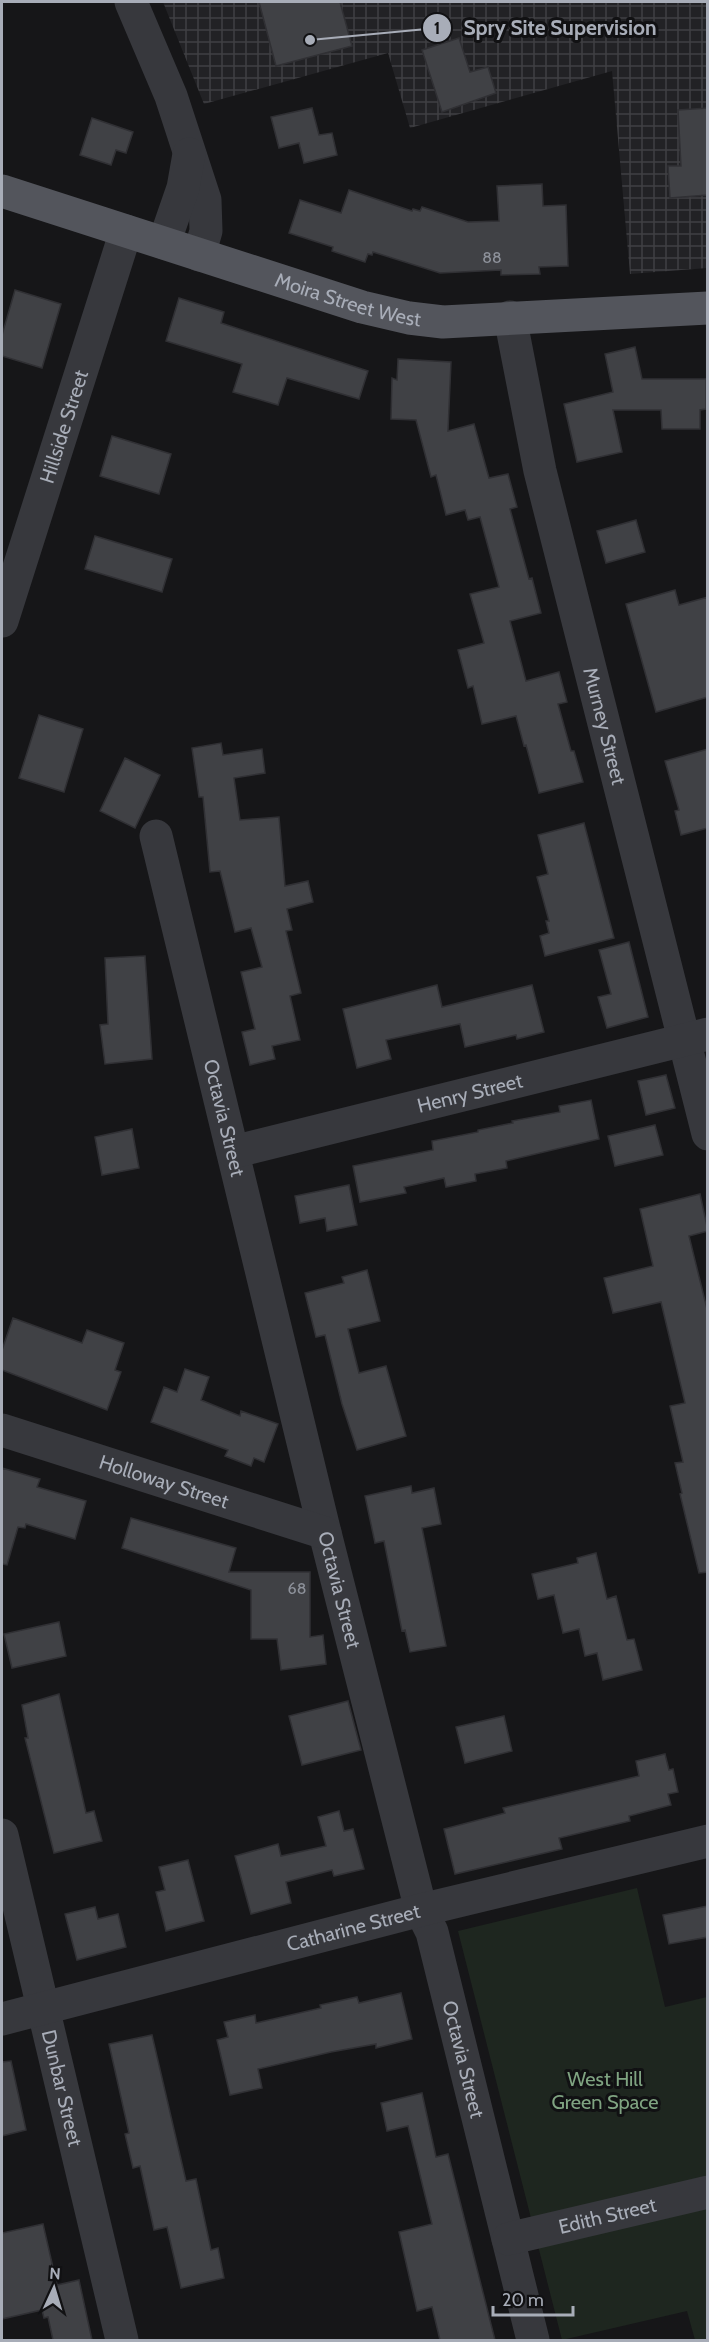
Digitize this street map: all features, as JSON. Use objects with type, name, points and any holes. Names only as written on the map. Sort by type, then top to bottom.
[{"type":"main road","name":"Moira Street West","points":[[2,191],[362,307],[409,318],[443,322],[708,308]]},
{"type":"street","points":[[131,2],[171,96],[205,200],[206,231],[199,255]]},
{"type":"street","points":[[164,243],[183,188],[189,153]]},
{"type":"street","name":"Hillside Street","points":[[2,621],[126,231]]},
{"type":"street","name":"Murney Street","points":[[510,317],[540,471],[696,1038],[708,1134]]},
{"type":"street","name":"Octavia Street","points":[[156,836],[325,1533],[421,1910],[432,1932],[533,2340]]},
{"type":"street","name":"Henry Street","points":[[233,1152],[696,1038]]},
{"type":"street","name":"Holloway Street","points":[[2,1430],[325,1533]]},
{"type":"street","name":"Dunbar Street","points":[[2,1835],[122,2340]]},
{"type":"street","name":"Catharine Street","points":[[2,2019],[44,2010],[421,1910],[708,1841]]},
{"type":"street","name":"Edith Street","points":[[508,2239],[708,2192]]},
{"type":"shaded area","points":[[163,2],[707,2],[707,268],[630,274],[612,71],[410,128],[388,53],[204,104]]},
{"type":"green space","name":"West Hill Green Space","points":[[637,1888],[665,2007],[707,1997],[707,2340],[695,2340],[687,2311],[562,2340],[458,1931]]},
{"type":"building","points":[[259,2],[340,2],[352,46],[276,66]]},
{"type":"building","points":[[459,38],[470,72],[488,67],[496,93],[442,112],[422,50]]},
{"type":"building","points":[[312,108],[319,135],[332,133],[337,155],[304,163],[299,143],[279,148],[271,117]]},
{"type":"building","points":[[708,108],[708,195],[670,198],[668,166],[681,166],[678,110]]},
{"type":"building","points":[[92,118],[133,132],[126,153],[116,150],[111,165],[80,155]]},
{"type":"building","points":[[542,184],[543,206],[566,205],[568,266],[539,267],[540,274],[501,275],[501,270],[440,273],[373,252],[372,255],[368,254],[365,262],[332,251],[333,247],[289,233],[300,200],[341,213],[349,190],[412,211],[413,209],[420,211],[422,207],[468,222],[499,221],[497,186]]},
{"type":"building","points":[[15,290],[61,304],[42,368],[2,356],[2,335]]},
{"type":"building","points":[[179,298],[224,312],[221,323],[368,371],[359,399],[287,378],[278,405],[233,392],[242,364],[166,341]]},
{"type":"building","points":[[635,347],[642,379],[706,379],[706,409],[700,410],[700,429],[662,429],[661,410],[613,410],[622,452],[577,462],[564,404],[613,392],[605,354]]},
{"type":"building","points":[[398,359],[451,362],[448,431],[474,424],[489,478],[508,474],[517,507],[510,509],[541,613],[510,621],[526,681],[559,672],[567,702],[558,704],[571,751],[574,751],[583,782],[539,793],[516,716],[482,724],[473,686],[468,688],[458,650],[484,643],[470,594],[499,587],[480,517],[468,520],[465,510],[446,515],[436,475],[431,477],[416,420],[391,419],[392,378],[397,380]]},
{"type":"building","points":[[112,436],[171,454],[159,494],[100,476]]},
{"type":"building","points":[[636,520],[645,552],[606,563],[597,531]]},
{"type":"building","points":[[95,536],[172,559],[162,592],[85,569]]},
{"type":"building","points":[[675,590],[679,605],[708,597],[708,697],[656,712],[626,604]]},
{"type":"building","points":[[39,715],[83,729],[64,792],[19,778]]},
{"type":"building","points":[[221,743],[223,755],[262,749],[265,773],[234,778],[240,820],[279,817],[285,886],[308,881],[313,902],[287,909],[292,930],[286,931],[301,993],[290,996],[300,1040],[272,1046],[275,1059],[250,1065],[242,1032],[255,1029],[241,972],[262,967],[251,928],[235,932],[220,871],[210,872],[203,797],[199,797],[192,748]]},
{"type":"building","points":[[708,749],[708,828],[681,835],[675,811],[679,810],[665,761]]},
{"type":"building","points":[[125,758],[160,775],[135,828],[100,811]]},
{"type":"building","points":[[584,823],[614,938],[545,956],[540,936],[549,933],[546,921],[549,921],[537,877],[548,874],[538,835]]},
{"type":"building","points":[[629,942],[648,1017],[607,1028],[598,997],[611,994],[599,950]]},
{"type":"building","points":[[145,956],[152,1059],[105,1064],[100,1025],[108,1024],[105,958]]},
{"type":"building","points":[[437,985],[442,1007],[532,985],[544,1032],[517,1039],[516,1035],[465,1047],[460,1024],[386,1040],[391,1059],[357,1068],[343,1009]]},
{"type":"building","points":[[666,1075],[675,1108],[646,1115],[638,1081]]},
{"type":"building","points":[[591,1100],[599,1139],[506,1161],[507,1168],[475,1174],[476,1181],[446,1187],[444,1178],[404,1187],[406,1193],[360,1202],[353,1166],[433,1150],[432,1141],[478,1132],[478,1130],[513,1123],[512,1121],[560,1112],[559,1106]]},
{"type":"building","points":[[655,1125],[663,1155],[615,1166],[608,1136]]},
{"type":"building","points":[[132,1129],[139,1168],[102,1175],[95,1137]]},
{"type":"building","points":[[349,1185],[357,1225],[327,1231],[325,1218],[300,1223],[295,1196]]},
{"type":"building","points":[[700,1194],[708,1231],[689,1236],[708,1313],[708,1572],[699,1573],[680,1494],[682,1493],[675,1463],[683,1462],[670,1406],[685,1403],[661,1302],[613,1313],[604,1278],[653,1266],[640,1209]]},
{"type":"building","points":[[367,1270],[380,1321],[348,1329],[359,1373],[386,1366],[406,1436],[357,1450],[342,1404],[325,1335],[316,1337],[305,1293],[344,1283],[342,1277]]},
{"type":"building","points":[[13,1318],[82,1343],[87,1330],[124,1343],[115,1370],[121,1372],[107,1410],[2,1370],[2,1350]]},
{"type":"building","points":[[185,1369],[209,1377],[201,1400],[240,1416],[241,1411],[278,1424],[264,1462],[254,1458],[251,1466],[225,1456],[228,1450],[151,1422],[164,1387],[177,1392]]},
{"type":"building","points":[[2,1468],[40,1479],[37,1487],[86,1501],[75,1539],[26,1524],[25,1528],[18,1527],[7,1565],[2,1564]]},
{"type":"building","points":[[411,1486],[412,1493],[434,1488],[441,1524],[422,1528],[446,1646],[410,1652],[405,1630],[402,1631],[384,1541],[375,1543],[365,1496]]},
{"type":"building","points":[[131,1518],[236,1548],[229,1572],[310,1572],[310,1637],[323,1635],[326,1664],[281,1670],[277,1639],[251,1639],[251,1590],[122,1548]]},
{"type":"building","points":[[596,1553],[607,1599],[616,1596],[627,1640],[634,1639],[642,1670],[603,1680],[597,1653],[585,1656],[579,1629],[563,1633],[554,1595],[538,1599],[532,1574],[578,1563],[577,1558]]},
{"type":"building","points":[[59,1622],[66,1656],[12,1668],[4,1634]]},
{"type":"building","points":[[59,1694],[86,1813],[94,1811],[102,1841],[54,1853],[25,1738],[28,1738],[22,1705]]},
{"type":"building","points":[[348,1701],[361,1750],[302,1765],[289,1716]]},
{"type":"building","points":[[504,1716],[512,1751],[465,1763],[456,1727]]},
{"type":"building","points":[[665,1754],[669,1770],[673,1769],[678,1792],[668,1794],[671,1805],[629,1816],[630,1821],[559,1838],[562,1849],[455,1874],[444,1829],[505,1813],[503,1808],[639,1776],[636,1761]]},
{"type":"building","points":[[339,1811],[344,1831],[353,1829],[364,1869],[334,1876],[332,1870],[286,1882],[291,1903],[251,1914],[235,1856],[278,1844],[281,1856],[326,1846],[318,1817]]},
{"type":"building","points":[[188,1860],[204,1921],[166,1931],[156,1892],[165,1890],[159,1867]]},
{"type":"building","points":[[708,1906],[708,1937],[669,1944],[663,1915]]},
{"type":"building","points":[[95,1907],[98,1919],[118,1914],[126,1947],[77,1960],[65,1914]]},
{"type":"building","points":[[401,1993],[412,2039],[376,2048],[376,2044],[331,2052],[258,2069],[262,2088],[230,2095],[217,2040],[228,2037],[224,2022],[255,2015],[256,2023],[357,1997],[359,2003]]},
{"type":"building","points":[[152,2035],[186,2181],[196,2179],[211,2250],[218,2248],[224,2278],[181,2288],[167,2227],[154,2230],[140,2166],[133,2168],[125,2134],[129,2133],[109,2044]]},
{"type":"building","points":[[11,2061],[26,2130],[2,2136],[2,2062]]},
{"type":"building","points":[[422,2093],[436,2157],[448,2154],[495,2340],[440,2340],[432,2307],[417,2311],[399,2232],[432,2224],[408,2126],[387,2131],[381,2103]]},
{"type":"building","points":[[43,2224],[57,2285],[79,2280],[92,2340],[53,2340],[48,2317],[44,2318],[42,2310],[2,2319],[2,2233]]},
{"type":"place","name":"Spry Site Supervision","points":[[310,40]]}]
